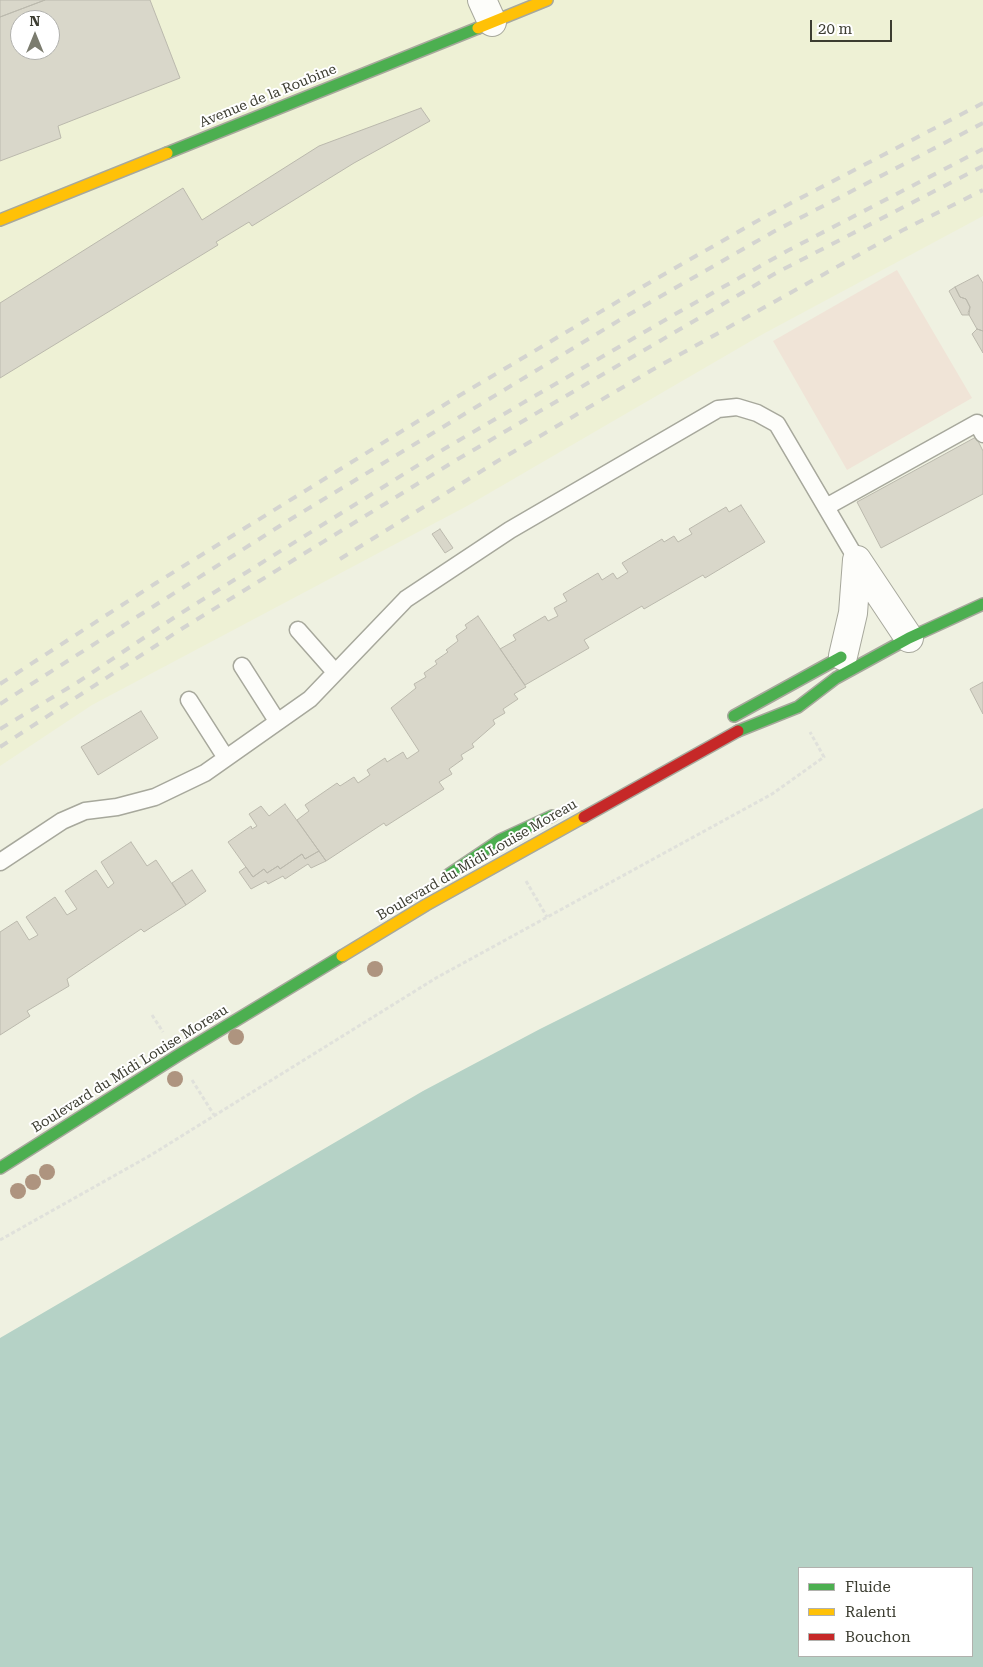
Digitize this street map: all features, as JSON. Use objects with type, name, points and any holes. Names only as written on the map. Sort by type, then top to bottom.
[{"type":"main road","name":"Avenue de la Roubine","points":[[0,220],[487,11],[547,0]]},
{"type":"main road","name":"Boulevard du Midi Louise Moreau","points":[[0,1168],[177,1056],[426,906],[748,725],[798,707],[907,628],[983,591]]},
{"type":"main road","name":"Boulevard du Midi Louise Moreau","points":[[907,628],[983,604]]},
{"type":"main road","points":[[726,720],[851,652]]},
{"type":"main road","name":"Boulevard du Midi Louise Moreau","points":[[436,883],[500,840],[563,812]]},
{"type":"street","points":[[857,560],[907,628]]},
{"type":"street","points":[[851,652],[852,613],[857,560]]},
{"type":"lane","points":[[0,862],[62,821],[84,811],[118,808],[155,797],[205,773],[310,698],[406,599],[510,530],[718,409],[737,407],[757,413],[777,424],[857,560]]},
{"type":"lane","points":[[826,507],[977,423],[983,434]]},
{"type":"lane","points":[[298,630],[335,672]]},
{"type":"lane","points":[[242,666],[277,721]]},
{"type":"lane","points":[[189,700],[226,758]]},
{"type":"path","points":[[0,1240],[151,1154],[436,978],[772,794],[824,757]]},
{"type":"shaded area","points":[[0,0],[983,0],[983,216],[763,334],[467,506],[92,705],[0,766]]},
{"type":"shaded area","points":[[897,270],[972,398],[847,470],[773,341]]},
{"type":"shaded area","points":[[983,808],[983,1667],[0,1667],[0,1338],[423,1091],[540,1029]]},
{"type":"building","points":[[0,0],[45,0],[19,10],[10,10],[10,13],[0,17]]},
{"type":"building","points":[[45,0],[150,0],[180,78],[58,126],[61,138],[0,161],[0,17],[10,13],[10,60],[60,60],[60,10],[19,10]]},
{"type":"building","points":[[421,108],[430,121],[354,163],[252,226],[249,222],[216,242],[218,245],[0,378],[0,303],[183,188],[202,220],[319,146]]},
{"type":"building","points":[[978,275],[983,283],[983,331],[977,329],[968,313],[970,307],[966,299],[960,297],[955,287]]},
{"type":"building","points":[[955,287],[960,297],[966,299],[970,307],[969,315],[962,315],[949,291]]},
{"type":"building","points":[[977,329],[983,331],[983,353],[972,334]]},
{"type":"building","points":[[976,437],[983,451],[983,494],[881,548],[857,502]]},
{"type":"building","points":[[741,505],[765,542],[705,578],[703,575],[644,609],[642,606],[584,640],[589,648],[525,685],[500,649],[516,640],[513,635],[545,616],[548,621],[558,616],[554,608],[567,601],[563,594],[598,573],[602,580],[613,573],[617,579],[628,572],[622,563],[662,539],[664,542],[674,536],[678,542],[692,534],[689,529],[726,507],[729,512]]},
{"type":"building","points":[[440,529],[453,548],[445,553],[432,534]]},
{"type":"building","points":[[478,616],[526,687],[514,694],[518,699],[503,709],[505,713],[493,720],[495,724],[472,744],[474,747],[461,755],[463,759],[449,769],[452,774],[439,782],[444,789],[386,826],[384,823],[326,861],[297,820],[309,811],[305,805],[337,783],[340,786],[354,777],[358,783],[370,775],[367,770],[385,758],[387,762],[403,752],[407,759],[419,751],[391,708],[416,688],[414,684],[426,677],[424,673],[437,664],[435,661],[448,652],[446,650],[458,641],[456,636],[467,628],[465,625]]},
{"type":"building","points":[[983,682],[983,714],[970,689]]},
{"type":"building","points":[[141,711],[158,738],[98,775],[81,747]]},
{"type":"building","points":[[285,804],[319,851],[305,859],[302,854],[280,869],[278,866],[267,873],[264,869],[253,877],[228,842],[251,826],[252,829],[257,826],[249,814],[261,806],[269,816]]},
{"type":"building","points":[[131,842],[147,866],[156,860],[186,905],[144,932],[141,929],[67,979],[69,986],[27,1011],[30,1016],[0,1035],[0,932],[17,921],[29,940],[38,935],[26,917],[55,897],[67,915],[77,909],[65,891],[96,870],[108,888],[114,883],[101,862]]},
{"type":"building","points":[[319,851],[326,861],[311,868],[308,864],[285,879],[283,876],[268,884],[266,881],[251,889],[239,872],[246,867],[253,877],[264,869],[267,873],[278,866],[280,869],[302,854],[305,859]]},
{"type":"building","points":[[192,870],[206,891],[186,905],[172,883]]},
{"type":"railway","points":[[0,684],[156,583],[457,397],[654,280],[766,216],[983,103]]},
{"type":"railway","points":[[0,704],[286,522],[628,315],[773,232],[983,123]]},
{"type":"railway","points":[[0,729],[78,682],[178,615],[444,449],[787,251],[983,149]]},
{"type":"railway","points":[[0,747],[183,628],[453,462],[776,273],[983,166]]},
{"type":"railway","points":[[340,559],[496,462],[652,370],[903,230],[983,190]]},
{"type":"traffic: fast","points":[[167,153],[478,28]]},
{"type":"traffic: fast","points":[[738,731],[798,707],[836,678],[909,638],[983,604]]},
{"type":"traffic: fast","points":[[734,716],[841,657]]},
{"type":"traffic: fast","points":[[448,875],[500,840],[552,816]]},
{"type":"traffic: fast","points":[[0,1168],[177,1056],[342,956]]},
{"type":"traffic: slow","points":[[478,28],[547,0]]},
{"type":"traffic: slow","points":[[0,220],[167,153]]},
{"type":"traffic: slow","points":[[342,956],[426,905],[584,817]]},
{"type":"traffic: jam","points":[[584,817],[738,731]]}]
